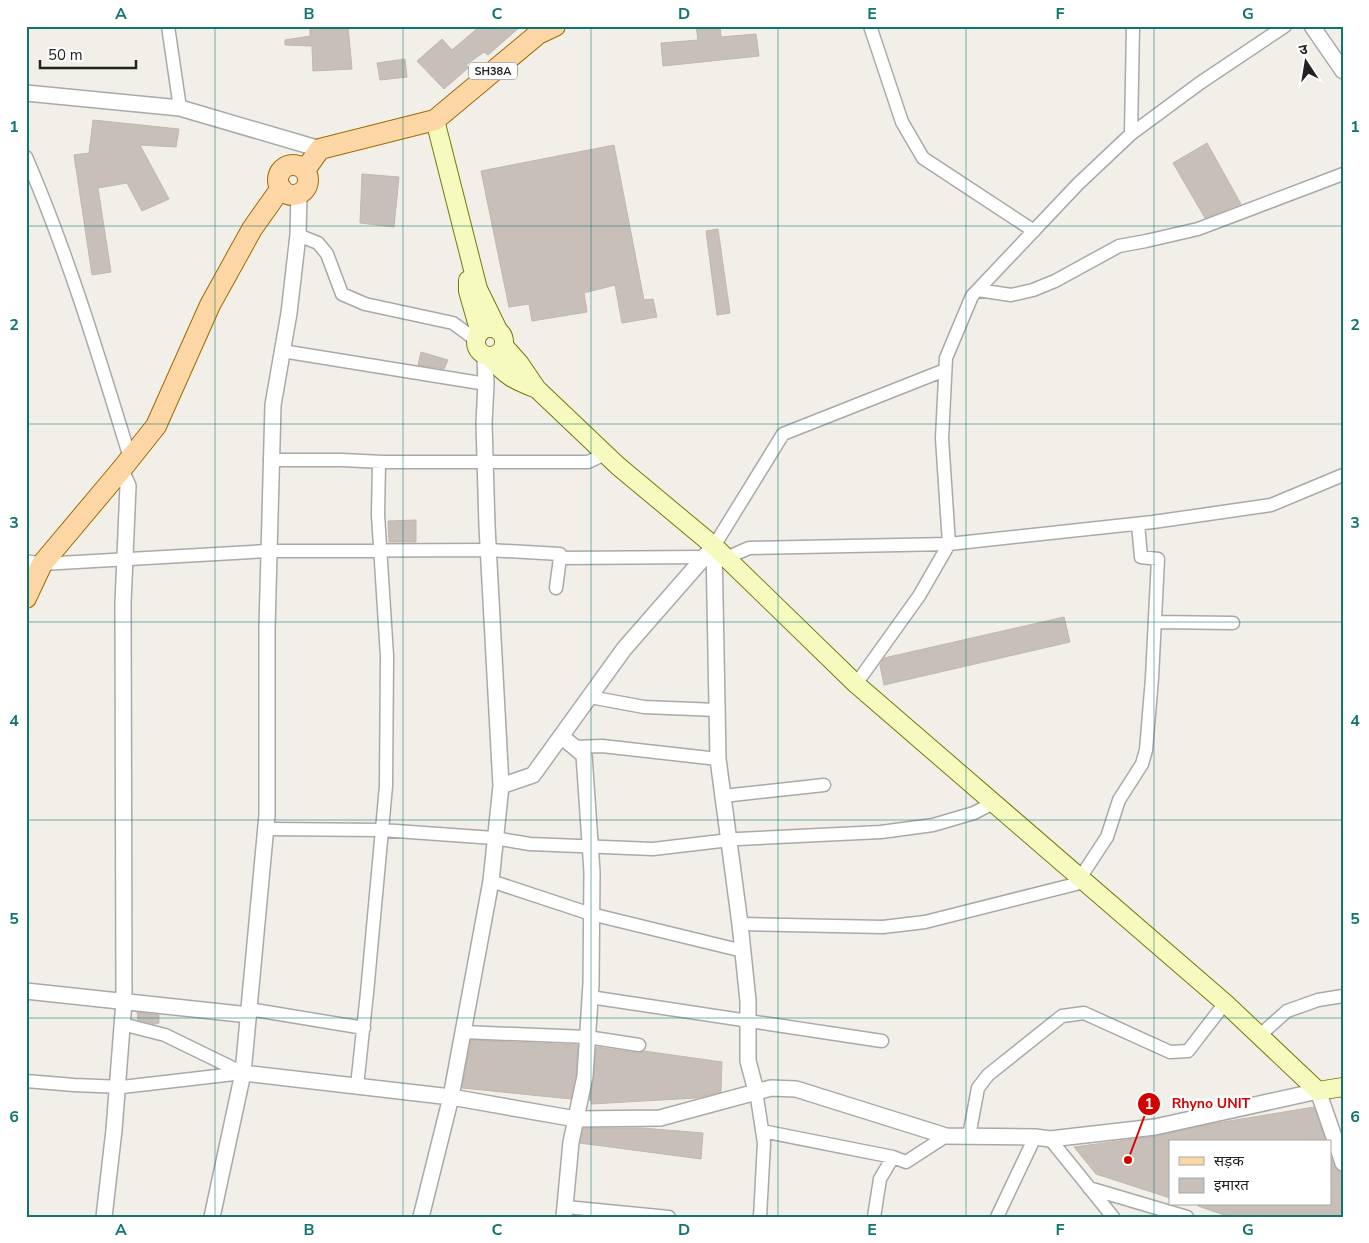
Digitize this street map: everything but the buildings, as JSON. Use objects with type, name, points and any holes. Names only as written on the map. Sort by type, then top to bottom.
[{"type":"main road","name":"SH38A","points":[[434,120],[542,29]]},
{"type":"main road","points":[[26,598],[34,563],[126,464],[156,426],[210,305],[252,229],[290,191],[279,176],[286,167],[294,165],[304,170],[320,149],[434,120],[494,347]]},
{"type":"main road","points":[[469,254],[468,291],[478,336],[477,349],[494,347]]},
{"type":"main road","points":[[478,336],[488,328],[494,347],[520,364],[537,389],[856,684],[1225,1003],[1318,1091],[1343,1086]]},
{"type":"street","points":[[168,26],[180,108]]},
{"type":"street","points":[[870,26],[902,122],[923,158],[1034,231]]},
{"type":"street","points":[[1131,134],[1133,26]]},
{"type":"street","points":[[856,684],[919,596],[949,544],[942,438],[946,358],[972,296],[1078,184],[1131,134],[1200,82],[1285,26]]},
{"type":"street","points":[[1312,26],[1343,71]]},
{"type":"street","points":[[26,93],[180,108],[320,149]]},
{"type":"street","points":[[26,157],[86,317],[126,464],[128,486],[125,560],[123,794],[125,866],[124,1001],[118,1087],[104,1217]]},
{"type":"street","points":[[978,290],[1011,295],[1033,290],[1055,281],[1119,246],[1198,229],[1343,174]]},
{"type":"street","points":[[212,1217],[243,1073],[268,815],[267,628],[270,460],[273,404],[289,313],[298,235],[290,191]]},
{"type":"street","points":[[298,235],[318,243],[327,254],[342,294],[365,304],[453,323],[478,336]]},
{"type":"street","points":[[421,1217],[451,1097],[491,881],[494,838],[501,786],[488,550],[484,423],[486,384],[494,347]]},
{"type":"street","points":[[282,352],[486,384]]},
{"type":"street","points":[[501,786],[533,776],[624,649],[715,554],[783,434],[945,370]]},
{"type":"street","points":[[270,460],[588,462],[606,454]]},
{"type":"street","points":[[357,1086],[386,786],[387,656],[378,515],[379,462]]},
{"type":"street","points":[[556,588],[560,558],[715,554],[750,548],[949,544],[1138,524],[1271,505],[1343,475]]},
{"type":"street","points":[[740,924],[884,927],[925,922],[1082,880],[1107,838],[1119,800],[1142,764],[1146,750],[1158,559],[1141,557],[1138,524]]},
{"type":"street","points":[[34,563],[125,560],[268,551],[488,550],[560,554]]},
{"type":"street","points":[[715,554],[718,759],[740,924],[748,1001],[748,1061],[756,1092],[764,1143],[760,1217]]},
{"type":"street","points":[[1155,622],[1233,623]]},
{"type":"street","points":[[590,697],[644,707],[717,710]]},
{"type":"street","points":[[561,736],[584,755],[592,872],[590,997],[585,1076],[571,1142],[565,1212],[669,1217]]},
{"type":"street","points":[[574,747],[602,746],[718,759]]},
{"type":"street","points":[[723,796],[824,785]]},
{"type":"street","points":[[266,828],[382,830],[494,838],[530,844],[653,849],[729,840],[881,832],[932,825],[974,813],[993,803]]},
{"type":"street","points":[[491,881],[592,914],[743,951]]},
{"type":"street","points":[[26,991],[249,1012],[364,1028]]},
{"type":"street","points":[[1260,1036],[1287,1010],[1318,1000],[1343,996]]},
{"type":"street","points":[[590,997],[748,1019],[882,1041]]},
{"type":"street","points":[[969,1136],[978,1088],[988,1074],[1062,1016],[1084,1013],[1170,1052],[1188,1051],[1225,1003]]},
{"type":"street","points":[[122,1024],[165,1034],[243,1073]]},
{"type":"street","points":[[463,1032],[588,1037],[639,1045]]},
{"type":"street","points":[[26,1081],[118,1087],[243,1073],[451,1097],[576,1119],[660,1118],[771,1088],[796,1089],[946,1136],[1042,1138],[1155,1127],[1318,1091],[1343,1163]]},
{"type":"street","points":[[762,1131],[892,1157],[906,1162],[946,1136]]},
{"type":"street","points":[[1042,1138],[1089,1188],[1113,1217]]},
{"type":"street","points":[[997,1217],[1042,1138]]},
{"type":"street","points":[[874,1217],[880,1179],[892,1157]]},
{"type":"street","points":[[1089,1188],[1187,1217]]},
{"type":"place","name":"Rhyno UNIT","points":[[1128,1160]]}]
